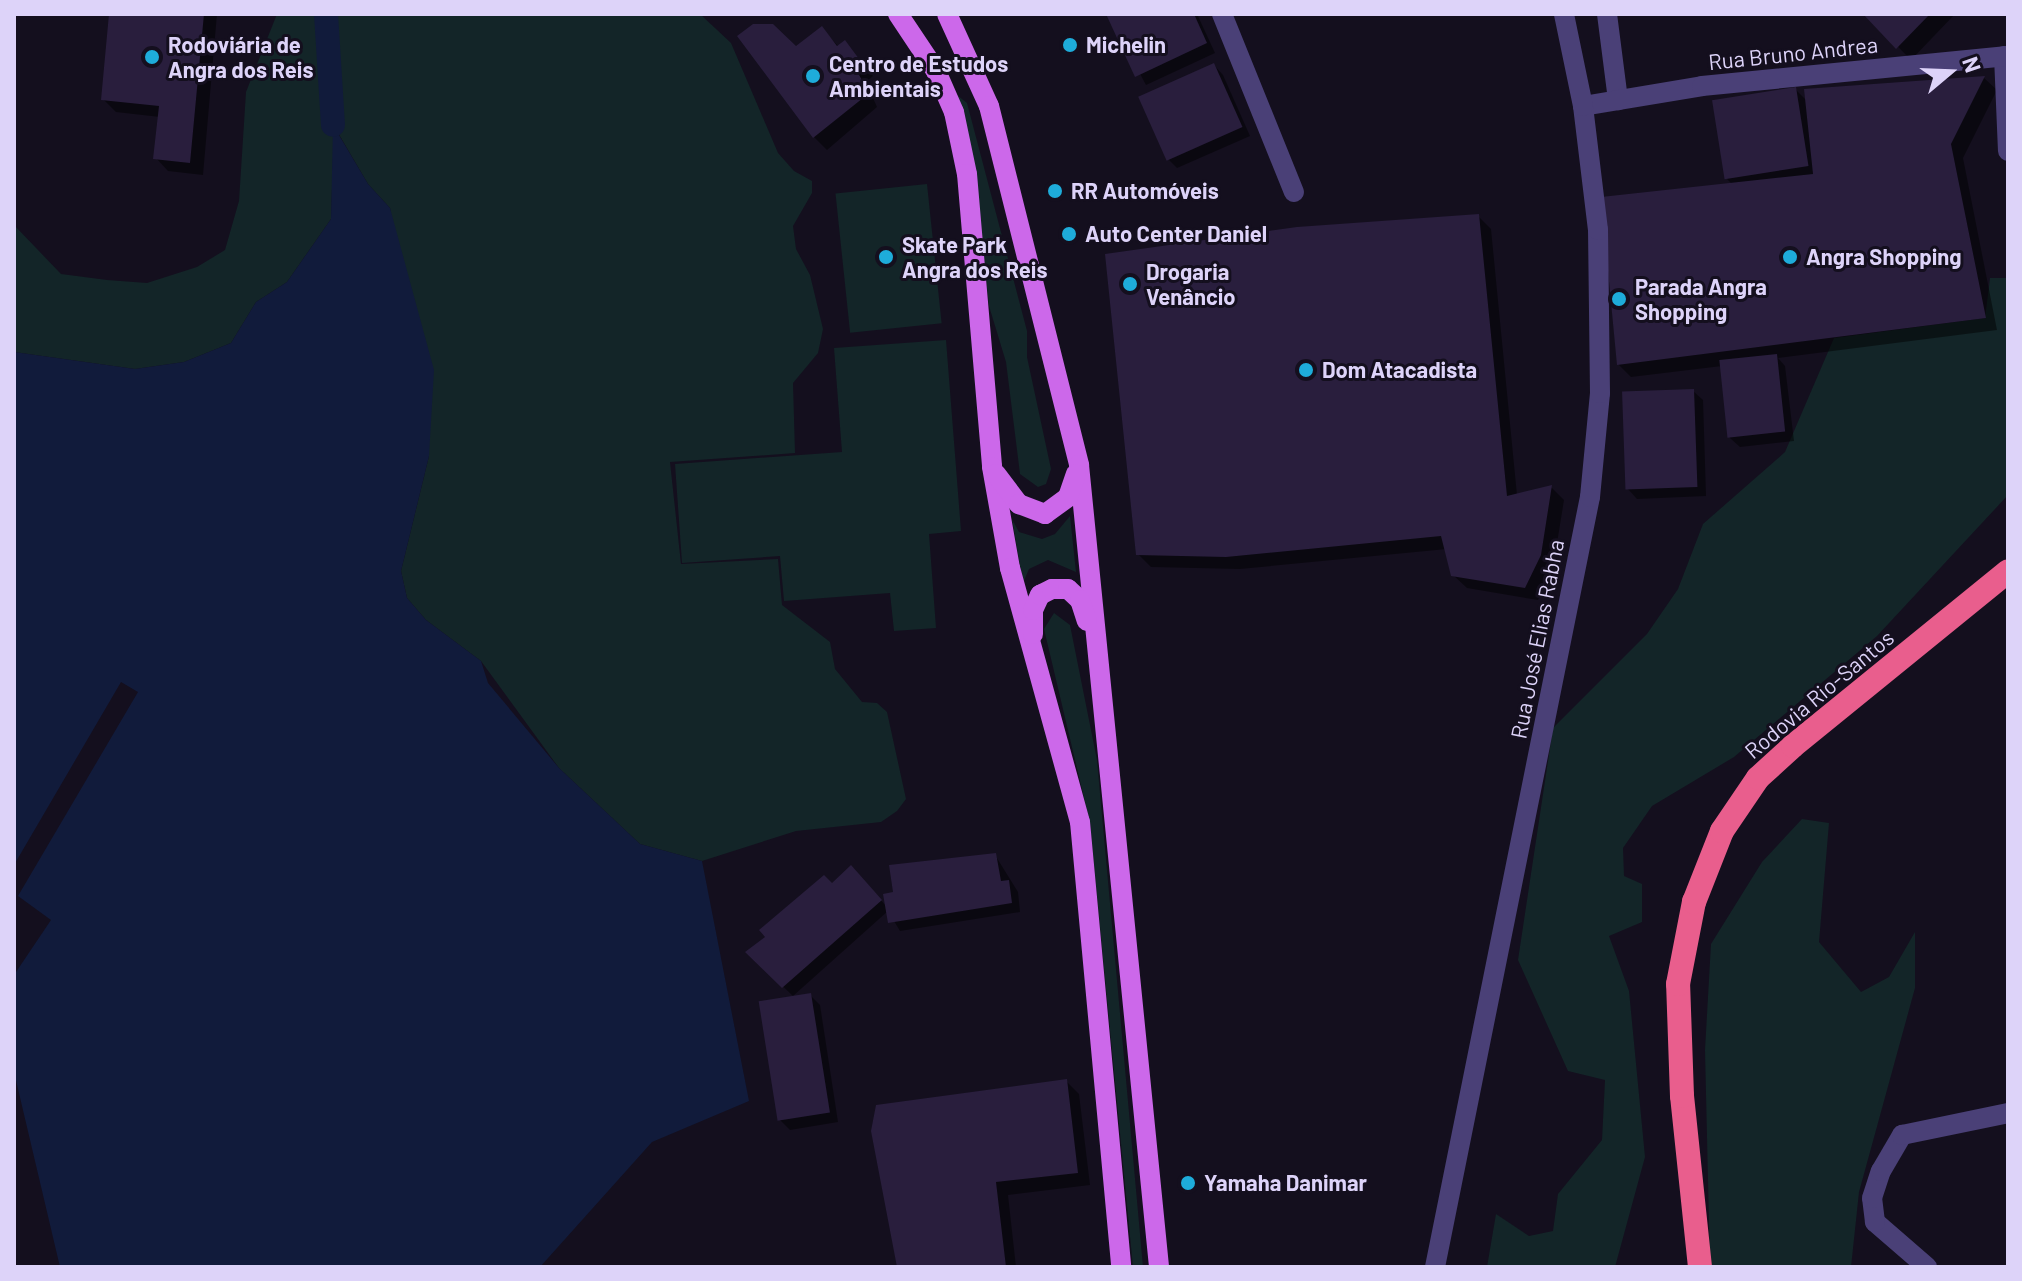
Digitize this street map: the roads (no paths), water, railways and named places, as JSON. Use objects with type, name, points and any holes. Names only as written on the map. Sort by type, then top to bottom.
[{"type":"highway","name":"Rodovia Rio-Santos","points":[[1700,1267],[1682,1096],[1678,984],[1694,902],[1722,831],[1758,778],[1793,746],[2008,571]]},
{"type":"main road","points":[[898,14],[936,71],[954,112],[967,174],[992,467],[1033,658],[1080,822],[1121,1267]]},
{"type":"main road","points":[[947,14],[989,106],[1079,465],[1159,1267]]},
{"type":"main road","points":[[992,467],[1019,504],[1045,514],[1068,497],[1079,465]]},
{"type":"main road","points":[[1033,658],[1033,610],[1040,595],[1052,589],[1068,589],[1080,600],[1097,651]]},
{"type":"street","points":[[1222,14],[1294,192]]},
{"type":"street","name":"Rua José Elias Rabha","points":[[1435,1267],[1590,497],[1600,393],[1598,230],[1583,106],[1564,14]]},
{"type":"street","points":[[1607,14],[1618,100]]},
{"type":"street","points":[[2006,56],[2008,151]]},
{"type":"street","name":"Rua Bruno Andrea","points":[[1583,106],[1702,86],[2006,56]]},
{"type":"street","points":[[1927,1267],[1875,1222],[1872,1198],[1881,1171],[1902,1135],[1917,1136],[2008,1113]]},
{"type":"water","points":[[333,125],[368,184],[390,208],[434,370],[429,456],[401,571],[407,598],[426,620],[481,661],[488,683],[559,768],[640,844],[702,861],[749,1101],[652,1142],[540,1267],[60,1267],[14,1072],[14,975],[51,920],[18,896],[138,692],[121,682],[14,865],[14,352],[135,369],[184,362],[231,343],[256,302],[287,282],[331,219]]},
{"type":"waterway","points":[[326,14],[333,125]]},
{"type":"place","name":"Michelin","points":[[1070,45]]},
{"type":"place","name":"Rodoviária de Angra dos Reis","points":[[152,57]]},
{"type":"place","name":"Centro de Estudos Ambientais","points":[[813,76]]},
{"type":"place","name":"RR Automóveis","points":[[1055,191]]},
{"type":"place","name":"Auto Center Daniel","points":[[1069,234]]},
{"type":"place","name":"Skate Park Angra dos Reis","points":[[886,257]]},
{"type":"place","name":"Angra Shopping","points":[[1790,257]]},
{"type":"place","name":"Drogaria Venâncio","points":[[1130,284]]},
{"type":"place","name":"Parada Angra Shopping","points":[[1619,299]]},
{"type":"place","name":"Dom Atacadista","points":[[1306,370]]},
{"type":"place","name":"Yamaha Danimar","points":[[1188,1183]]}]
